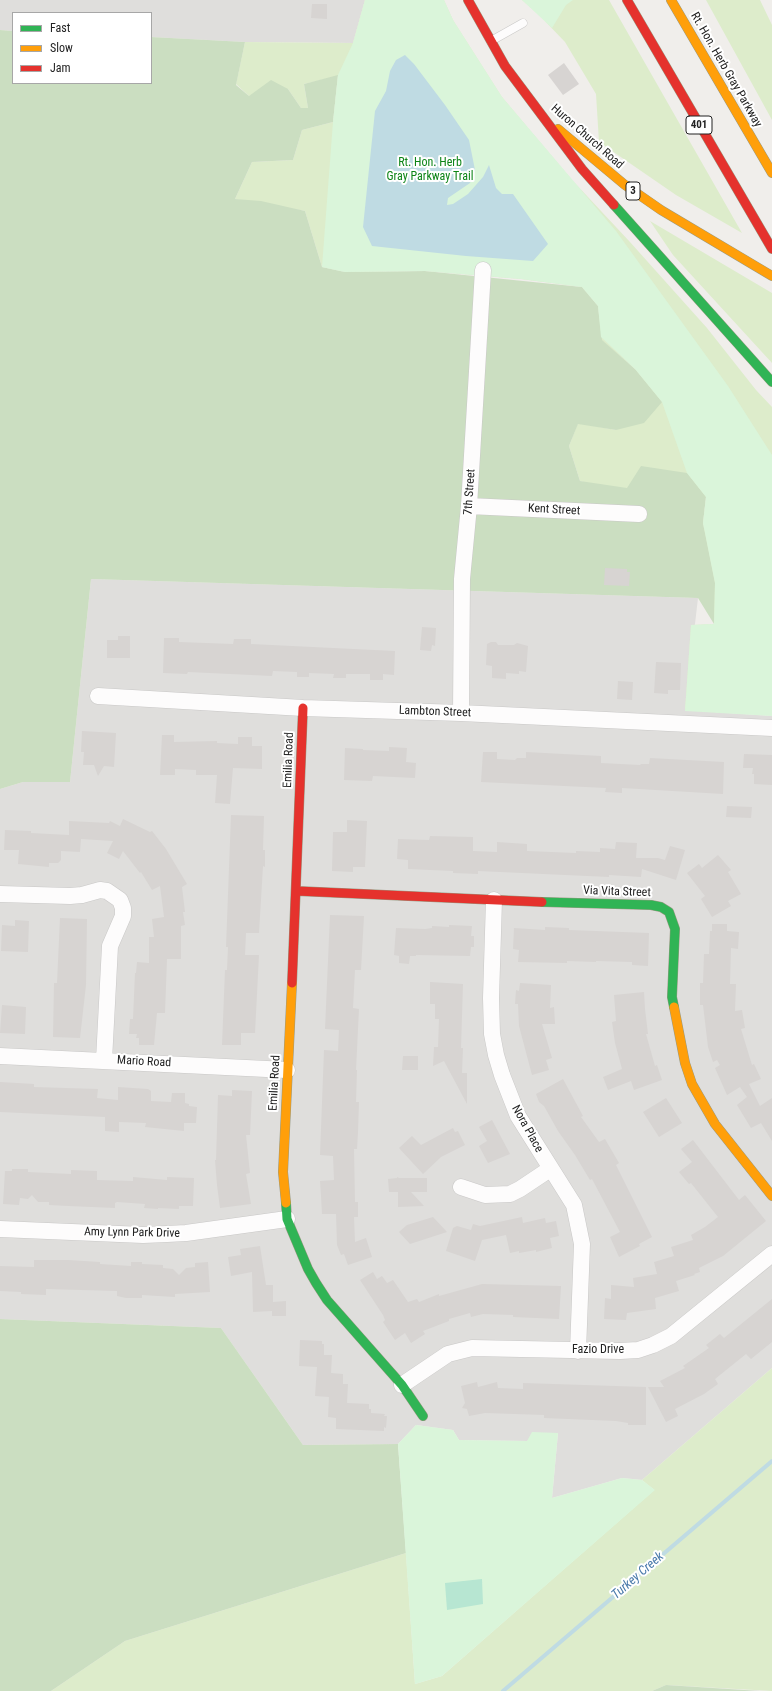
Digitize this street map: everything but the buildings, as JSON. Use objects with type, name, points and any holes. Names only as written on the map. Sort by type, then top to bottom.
[{"type":"main road","name":"Huron Church Road","points":[[468,0],[490,42],[521,88],[543,115],[625,185],[661,210],[772,276]]},
{"type":"main road","name":"401","points":[[627,0],[772,249]]},
{"type":"main road","name":"Rt. Hon. Herb Gray Parkway","points":[[671,0],[772,173]]},
{"type":"main road","points":[[543,115],[586,174],[772,382]]},
{"type":"main road","name":"Emilia Road","points":[[303,708],[297,891],[283,1172],[287,1218],[308,1269],[316,1284],[327,1300],[402,1385],[422,1416]]},
{"type":"main road","name":"Via Vita Street","points":[[297,891],[494,900],[651,905],[661,907],[669,912],[674,920],[676,929],[672,998],[685,1064],[692,1084],[715,1124],[772,1196]]},
{"type":"street","name":"7th Street","points":[[461,713],[462,579],[469,506],[483,270]]},
{"type":"street","name":"Kent Street","points":[[469,506],[639,514]]},
{"type":"street","name":"Lambton Street","points":[[98,696],[303,708],[461,713],[772,728]]},
{"type":"street","points":[[0,894],[70,896],[82,895],[100,890],[107,891],[120,900],[123,908],[123,916],[110,946],[104,1060]]},
{"type":"street","name":"Nora Place","points":[[494,900],[491,998],[492,1034],[502,1075],[518,1116],[574,1205],[582,1244],[578,1351]]},
{"type":"street","name":"Mario Road","points":[[0,1056],[287,1070]]},
{"type":"street","points":[[461,1187],[485,1195],[510,1194],[520,1189],[550,1168]]},
{"type":"street","name":"Amy Lynn Park Drive","points":[[0,1229],[143,1235],[186,1233],[287,1218]]},
{"type":"street","name":"Fazio Drive","points":[[402,1385],[448,1354],[459,1350],[472,1348],[578,1351],[638,1350],[671,1336],[772,1254]]},
{"type":"lane","points":[[490,42],[524,22]]},
{"type":"shaded area","points":[[0,0],[365,0],[353,43],[245,42],[152,37],[152,12],[12,12],[12,31],[0,30]]},
{"type":"shaded area","points":[[91,579],[698,598],[685,710],[772,716],[772,1368],[642,1480],[622,1478],[552,1498],[558,1433],[527,1441],[459,1440],[453,1430],[416,1425],[398,1444],[303,1445],[221,1328],[0,1319],[0,789],[23,782],[70,782]]},
{"type":"green space","name":"Rt. Hon. Herb Gray Parkway Trail","points":[[365,0],[402,0],[695,389],[745,711],[685,711],[691,625],[714,624],[703,523],[706,497],[598,486],[580,481],[569,446],[578,423],[616,430],[635,369],[601,340],[598,306],[582,287],[521,279],[425,271],[345,272],[322,267],[305,211],[235,199],[252,162],[293,160],[302,130],[333,122],[338,76],[304,84],[308,108],[301,108],[288,89],[249,96],[236,84],[245,42],[353,43]]},
{"type":"green space","name":"Rt. Hon. Herb Gray Parkway Trail","points":[[365,0],[444,0],[453,20],[502,97],[616,231],[728,386],[772,455],[772,716],[685,711],[691,625],[714,624],[715,583],[703,523],[706,497],[687,473],[662,402],[635,369],[601,337],[598,306],[582,287],[521,279],[425,271],[345,272],[322,267],[338,75],[353,43]]},
{"type":"green space","points":[[419,0],[444,0],[453,20],[502,97],[573,181],[707,328],[756,390],[772,407],[772,496]]},
{"type":"green space","points":[[522,0],[609,0],[742,233],[676,195],[599,142],[596,94],[565,42]]},
{"type":"green space","points":[[522,0],[573,0],[566,5],[552,28]]},
{"type":"green space","points":[[706,0],[760,0],[772,25],[772,120]]},
{"type":"green space","points":[[0,30],[12,31],[12,84],[152,84],[152,37],[245,42],[236,85],[249,96],[271,80],[288,89],[301,108],[308,108],[304,84],[338,75],[333,122],[302,130],[293,160],[252,162],[235,199],[261,201],[305,211],[322,267],[345,272],[425,271],[582,287],[598,306],[602,340],[635,369],[662,402],[644,423],[616,430],[578,424],[569,446],[580,481],[627,488],[641,466],[687,473],[706,497],[703,523],[715,583],[714,624],[698,598],[91,579],[70,782],[23,782],[0,789]]},
{"type":"green space","points":[[650,221],[772,293],[772,363],[673,255]]},
{"type":"green space","points":[[0,1319],[221,1328],[303,1445],[398,1444],[406,1553],[125,1641],[51,1691],[0,1691]]},
{"type":"green space","points":[[772,1368],[772,1691],[666,1685],[652,1691],[51,1691],[125,1641],[406,1553],[415,1684],[442,1676],[654,1490],[642,1480]]},
{"type":"green space","points":[[416,1425],[453,1430],[459,1440],[527,1441],[532,1432],[558,1433],[552,1498],[622,1478],[642,1480],[655,1490],[442,1676],[415,1684],[398,1444]]},
{"type":"green space","points":[[482,1579],[483,1604],[447,1610],[445,1583]]},
{"type":"green space","points":[[666,1685],[760,1691],[652,1691]]},
{"type":"water","points":[[405,55],[414,64],[445,105],[469,140],[475,170],[470,183],[448,198],[447,205],[453,204],[468,194],[483,177],[489,165],[496,188],[502,194],[513,194],[548,244],[533,261],[466,256],[372,246],[363,227],[375,111],[386,91],[390,71],[396,60]]},
{"type":"waterway","name":"Turkey Creek","points":[[503,1691],[772,1461]]},
{"type":"traffic: fast","points":[[614,205],[772,382]]},
{"type":"traffic: fast","points":[[542,902],[651,905],[661,907],[669,912],[675,929],[672,997],[674,1007]]},
{"type":"traffic: fast","points":[[286,1203],[287,1219],[308,1269],[316,1283],[327,1300],[402,1385],[423,1416]]},
{"type":"traffic: slow","points":[[671,0],[772,173]]},
{"type":"traffic: slow","points":[[558,129],[625,185],[661,210],[772,276]]},
{"type":"traffic: slow","points":[[286,1203],[283,1172],[292,983]]},
{"type":"traffic: slow","points":[[674,1007],[685,1063],[692,1084],[715,1124],[772,1196]]},
{"type":"traffic: jam","points":[[468,0],[505,66],[582,169],[614,205]]},
{"type":"traffic: jam","points":[[627,0],[772,249]]},
{"type":"traffic: jam","points":[[292,983],[303,708]]},
{"type":"traffic: jam","points":[[297,891],[542,902]]}]
